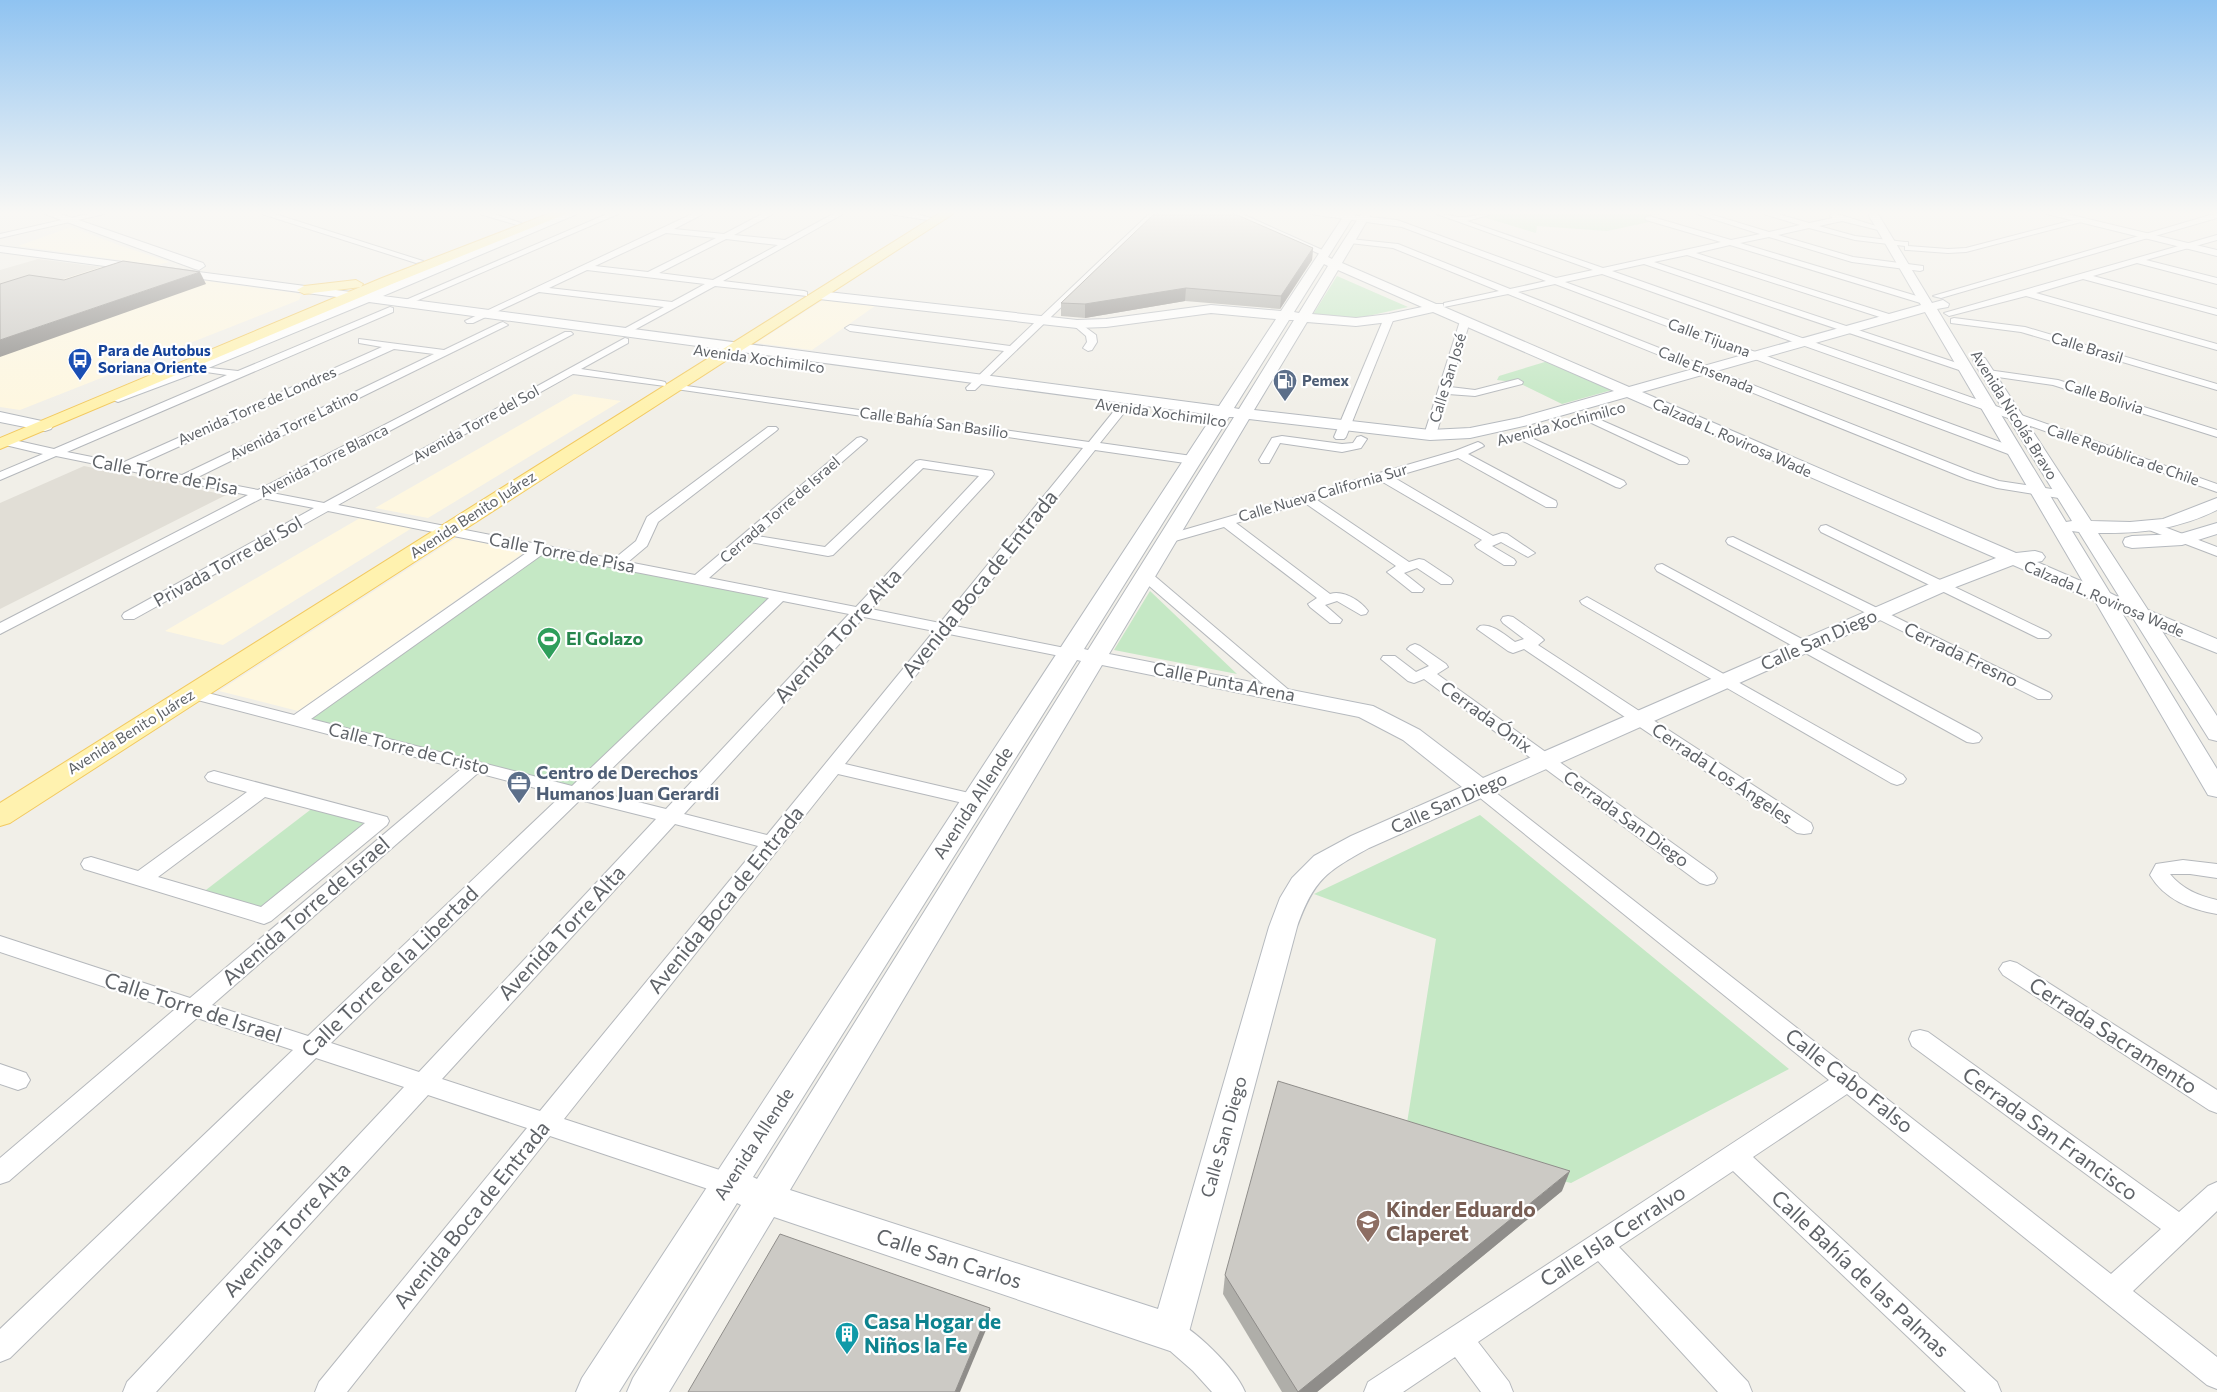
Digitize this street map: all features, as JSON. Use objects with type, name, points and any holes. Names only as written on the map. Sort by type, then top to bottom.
[{"type":"main road","points":[[62,402],[384,279]]},
{"type":"main road","points":[[366,298],[376,291],[406,279]]},
{"type":"main road","name":"Avenida Benito Juárez","points":[[0,816],[192,694],[441,529],[836,279]]},
{"type":"main road","points":[[4,430],[93,405],[373,280]]},
{"type":"main road","points":[[307,291],[373,280]]},
{"type":"main road","points":[[44,418],[67,410],[188,349],[300,303],[312,296],[307,291]]},
{"type":"main road","name":"Avenida Benito Juárez","points":[[0,797],[287,619],[441,529]]},
{"type":"main road","points":[[192,694],[192,690],[200,682],[261,640],[287,619]]},
{"type":"street","name":"Avenida Xochimilco","points":[[218,279],[406,302],[724,350],[1342,432],[1430,435],[1470,433],[1493,429],[1645,394],[1725,378],[1868,336],[1939,308]]},
{"type":"street","points":[[229,279],[232,281]]},
{"type":"street","points":[[406,302],[461,279]]},
{"type":"street","points":[[470,320],[559,279]]},
{"type":"street","points":[[681,279],[1077,324],[1106,323],[1211,309],[1356,322],[1389,318],[1562,279]]},
{"type":"street","name":"Avenida Torre del Sol","points":[[326,507],[571,371],[673,306],[721,279]]},
{"type":"street","points":[[976,383],[1085,279]]},
{"type":"street","name":"Avenida Allende","points":[[647,1392],[1146,576],[1168,539],[1231,417],[1318,279]]},
{"type":"street","name":"Calzada L. Rovirosa Wade","points":[[1402,279],[1465,321],[1645,394],[2097,589],[2217,647]]},
{"type":"street","name":"Calle Ensenada","points":[[1476,279],[1970,476],[1997,484],[2065,495]]},
{"type":"street","name":"Calle Tijuana","points":[[1548,279],[2015,452]]},
{"type":"street","name":"Calle República de Chile","points":[[1625,279],[2217,488]]},
{"type":"street","points":[[1697,279],[1968,370]]},
{"type":"street","points":[[1770,279],[1889,317]]},
{"type":"street","name":"Calle Brasil","points":[[1847,279],[1939,308],[2022,329],[2217,387]]},
{"type":"street","name":"Avenida Nicolás Bravo","points":[[1921,279],[1939,308],[1968,370],[2015,452],[2217,789]]},
{"type":"street","points":[[1939,308],[2015,279]]},
{"type":"street","points":[[1939,308],[2026,293],[2072,279]]},
{"type":"street","points":[[2093,279],[2217,312]]},
{"type":"street","points":[[537,289],[673,306]]},
{"type":"street","points":[[2026,293],[2217,346]]},
{"type":"street","points":[[93,405],[196,368],[366,298]]},
{"type":"street","name":"Avenida Xochimilco","points":[[366,298],[368,305],[390,310],[568,334],[625,336]]},
{"type":"street","name":"Calzada L. Rovirosa Wade","points":[[1441,306],[2097,589]]},
{"type":"street","name":"Avenida Xochimilco","points":[[1342,432],[1361,439],[1425,446],[1478,446],[1587,417],[1706,370],[1889,317],[1939,308]]},
{"type":"street","name":"Avenida Nicolás Bravo","points":[[1939,308],[1964,336]]},
{"type":"street","points":[[0,476],[390,310]]},
{"type":"street","points":[[1342,432],[1389,318]]},
{"type":"street","name":"Calle San José","points":[[1430,435],[1465,321]]},
{"type":"street","points":[[1077,324],[1090,336],[1092,342],[1088,348]]},
{"type":"street","name":"Avenida Torre Latino","points":[[183,479],[503,325]]},
{"type":"street","points":[[850,328],[1012,349]]},
{"type":"street","name":"Avenida Torre Blanca","points":[[4,624],[568,334]]},
{"type":"street","points":[[362,341],[445,353]]},
{"type":"street","name":"Avenida Torre de Londres","points":[[123,467],[392,346]]},
{"type":"street","name":"Avenida Nicolás Bravo","points":[[1973,351],[2217,734]]},
{"type":"street","points":[[196,368],[239,374]]},
{"type":"street","name":"Calle Bahía San Basilio","points":[[571,371],[1192,460]]},
{"type":"street","name":"Calle Bolivia","points":[[1988,373],[2054,382],[2217,434]]},
{"type":"street","points":[[1444,390],[1475,393],[1518,382]]},
{"type":"street","name":"Avenida Xochimilco","points":[[976,383],[1122,408],[1231,417]]},
{"type":"street","name":"Avenida Boca de Entrada","points":[[329,1392],[1122,408]]},
{"type":"street","name":"Avenida Allende","points":[[596,1392],[1192,460],[1231,417]]},
{"type":"street","points":[[1587,417],[1683,461]]},
{"type":"street","points":[[4,430],[44,418]]},
{"type":"street","points":[[617,564],[642,542],[652,520],[772,429]]},
{"type":"street","name":"Calle Torre de Pisa","points":[[4,430],[55,452],[123,467],[944,629]]},
{"type":"street","points":[[1521,436],[1620,484]]},
{"type":"street","points":[[1265,460],[1276,440],[1282,438],[1342,448],[1357,446],[1361,439]]},
{"type":"street","name":"Cerrada Torre de Israel","points":[[698,580],[861,440]]},
{"type":"street","name":"Calle Nueva California Sur","points":[[1168,539],[1459,454],[1478,446]]},
{"type":"street","points":[[1459,454],[1551,504]]},
{"type":"street","name":"Avenida Torre Alta","points":[[137,1392],[988,474],[920,464],[828,552],[747,538]]},
{"type":"street","points":[[1382,476],[1492,541]]},
{"type":"street","points":[[1306,498],[1407,568],[1446,581]]},
{"type":"street","points":[[2089,533],[2154,527],[2180,521],[2217,504]]},
{"type":"street","name":"Privada Torre del Sol","points":[[129,616],[326,507]]},
{"type":"street","points":[[1226,522],[1328,600]]},
{"type":"street","points":[[2154,527],[2217,552]]},
{"type":"street","points":[[2062,531],[2089,533],[2126,542],[2182,539],[2217,528]]},
{"type":"street","points":[[1826,530],[2043,635]]},
{"type":"street","points":[[1510,562],[1482,545],[1502,537],[1528,553]]},
{"type":"street","name":"Cerrada Fresno","points":[[1733,541],[2044,696]]},
{"type":"street","points":[[297,721],[541,549]]},
{"type":"street","name":"Calle San Diego","points":[[1170,1332],[1283,927],[1296,893],[1308,877],[1327,860],[1360,842],[1941,586],[2023,558]]},
{"type":"street","points":[[1407,568],[1417,589]]},
{"type":"street","points":[[1662,568],[1973,738]]},
{"type":"street","points":[[1146,576],[1284,694]]},
{"type":"street","name":"Calle Torre de la Libertad","points":[[0,1348],[780,596]]},
{"type":"street","points":[[1335,620],[1315,604],[1339,596],[1361,612]]},
{"type":"street","points":[[1587,601],[1897,779]]},
{"type":"street","name":"Calzada L. Rovirosa Wade","points":[[2136,607],[2217,634]]},
{"type":"street","points":[[1508,620],[1525,644]]},
{"type":"street","name":"Calle Punta Arena","points":[[944,629],[1351,706],[1401,726],[1480,789]]},
{"type":"street","points":[[1485,629],[1525,644]]},
{"type":"street","name":"Cerrada Los Ángeles","points":[[1525,644],[1804,828]]},
{"type":"street","points":[[1389,659],[1414,678],[1440,667],[1415,649]]},
{"type":"street","name":"Cerrada Ónix","points":[[1426,673],[1546,760]]},
{"type":"street","name":"Calle Torre de Cristo","points":[[192,694],[772,843]]},
{"type":"street","name":"Cerrada San Diego","points":[[1546,760],[1707,878]]},
{"type":"street","name":"Avenida Torre de Israel","points":[[0,1173],[475,766]]},
{"type":"street","points":[[833,767],[976,800]]},
{"type":"street","points":[[91,864],[264,916],[380,821],[214,777]]},
{"type":"street","name":"Calle Cabo Falso","points":[[1480,789],[1849,1080],[2217,1375]]},
{"type":"street","points":[[142,880],[262,790]]},
{"type":"street","points":[[340,854],[364,861]]},
{"type":"street","points":[[2217,871],[2189,866],[2172,866],[2163,869],[2160,875],[2166,884],[2178,894],[2217,907]]},
{"type":"street","points":[[322,868],[347,876]]},
{"type":"street","name":"Calle Torre de Israel","points":[[0,944],[729,1184]]},
{"type":"street","name":"Cerrada Sacramento","points":[[2010,969],[2217,1103]]},
{"type":"street","name":"Cerrada San Francisco","points":[[1920,1039],[2180,1228]]},
{"type":"street","name":"Calle Isla Cerralvo","points":[[1378,1392],[1849,1080]]},
{"type":"street","name":"Calle Bahía de las Palmas","points":[[1734,1156],[1987,1392]]},
{"type":"street","name":"Calle San Carlos","points":[[729,1184],[766,1198],[1170,1332]]},
{"type":"street","points":[[2113,1291],[2216,1196]]},
{"type":"street","points":[[1600,1245],[1738,1392]]},
{"type":"street","points":[[1170,1332],[1203,1361],[1231,1392]]},
{"type":"street","points":[[1458,1338],[1499,1392]]},
{"type":"shaded area","points":[[0,279],[63,279],[0,299]]},
{"type":"shaded area","points":[[63,279],[191,279],[301,295],[299,300],[20,410],[0,407],[0,299]]},
{"type":"shaded area","points":[[823,300],[875,306],[812,350],[756,343]]},
{"type":"shaded area","points":[[574,394],[621,401],[428,518],[375,508]]},
{"type":"shaded area","points":[[84,466],[226,495],[0,609],[0,503]]},
{"type":"shaded area","points":[[360,518],[412,528],[223,645],[165,631]]},
{"type":"shaded area","points":[[456,538],[526,551],[298,711],[219,691]]},
{"type":"green space","points":[[1335,279],[1344,279],[1408,307],[1359,318],[1312,316]]},
{"type":"green space","points":[[1548,361],[1612,390],[1562,404],[1519,383],[1497,380],[1499,376]]},
{"type":"green space","name":"El Golazo","points":[[541,554],[772,598],[575,787],[308,718]]},
{"type":"green space","points":[[1150,591],[1237,674],[1114,650]]},
{"type":"green space","points":[[314,807],[367,824],[265,910],[202,893]]},
{"type":"green space","points":[[1480,815],[1789,1069],[1571,1183],[1404,1142],[1436,939],[1314,894]]},
{"type":"building","points":[[16,279],[180,279],[0,340],[0,284]]},
{"type":"building","points":[[1086,279],[1292,279],[1281,296],[1186,288],[1085,304],[1061,303]]},
{"type":"building","name":"Kinder Eduardo Claperet","points":[[1278,1081],[1570,1171],[1298,1392],[1225,1275]]},
{"type":"building","name":"Casa Hogar de Niños la Fe","points":[[780,1234],[990,1308],[955,1392],[688,1392]]},
{"type":"place","name":"Para de Autobus Soriana Oriente","points":[[80,381]]},
{"type":"place","name":"Pemex","points":[[1285,402]]},
{"type":"place","name":"El Golazo","points":[[549,660]]},
{"type":"place","name":"Centro de Derechos Humanos Juan Gerardi","points":[[519,804]]},
{"type":"place","name":"Kinder Eduardo Claperet","points":[[1368,1243]]},
{"type":"place","name":"Casa Hogar de Niños la Fe","points":[[847,1355]]}]
